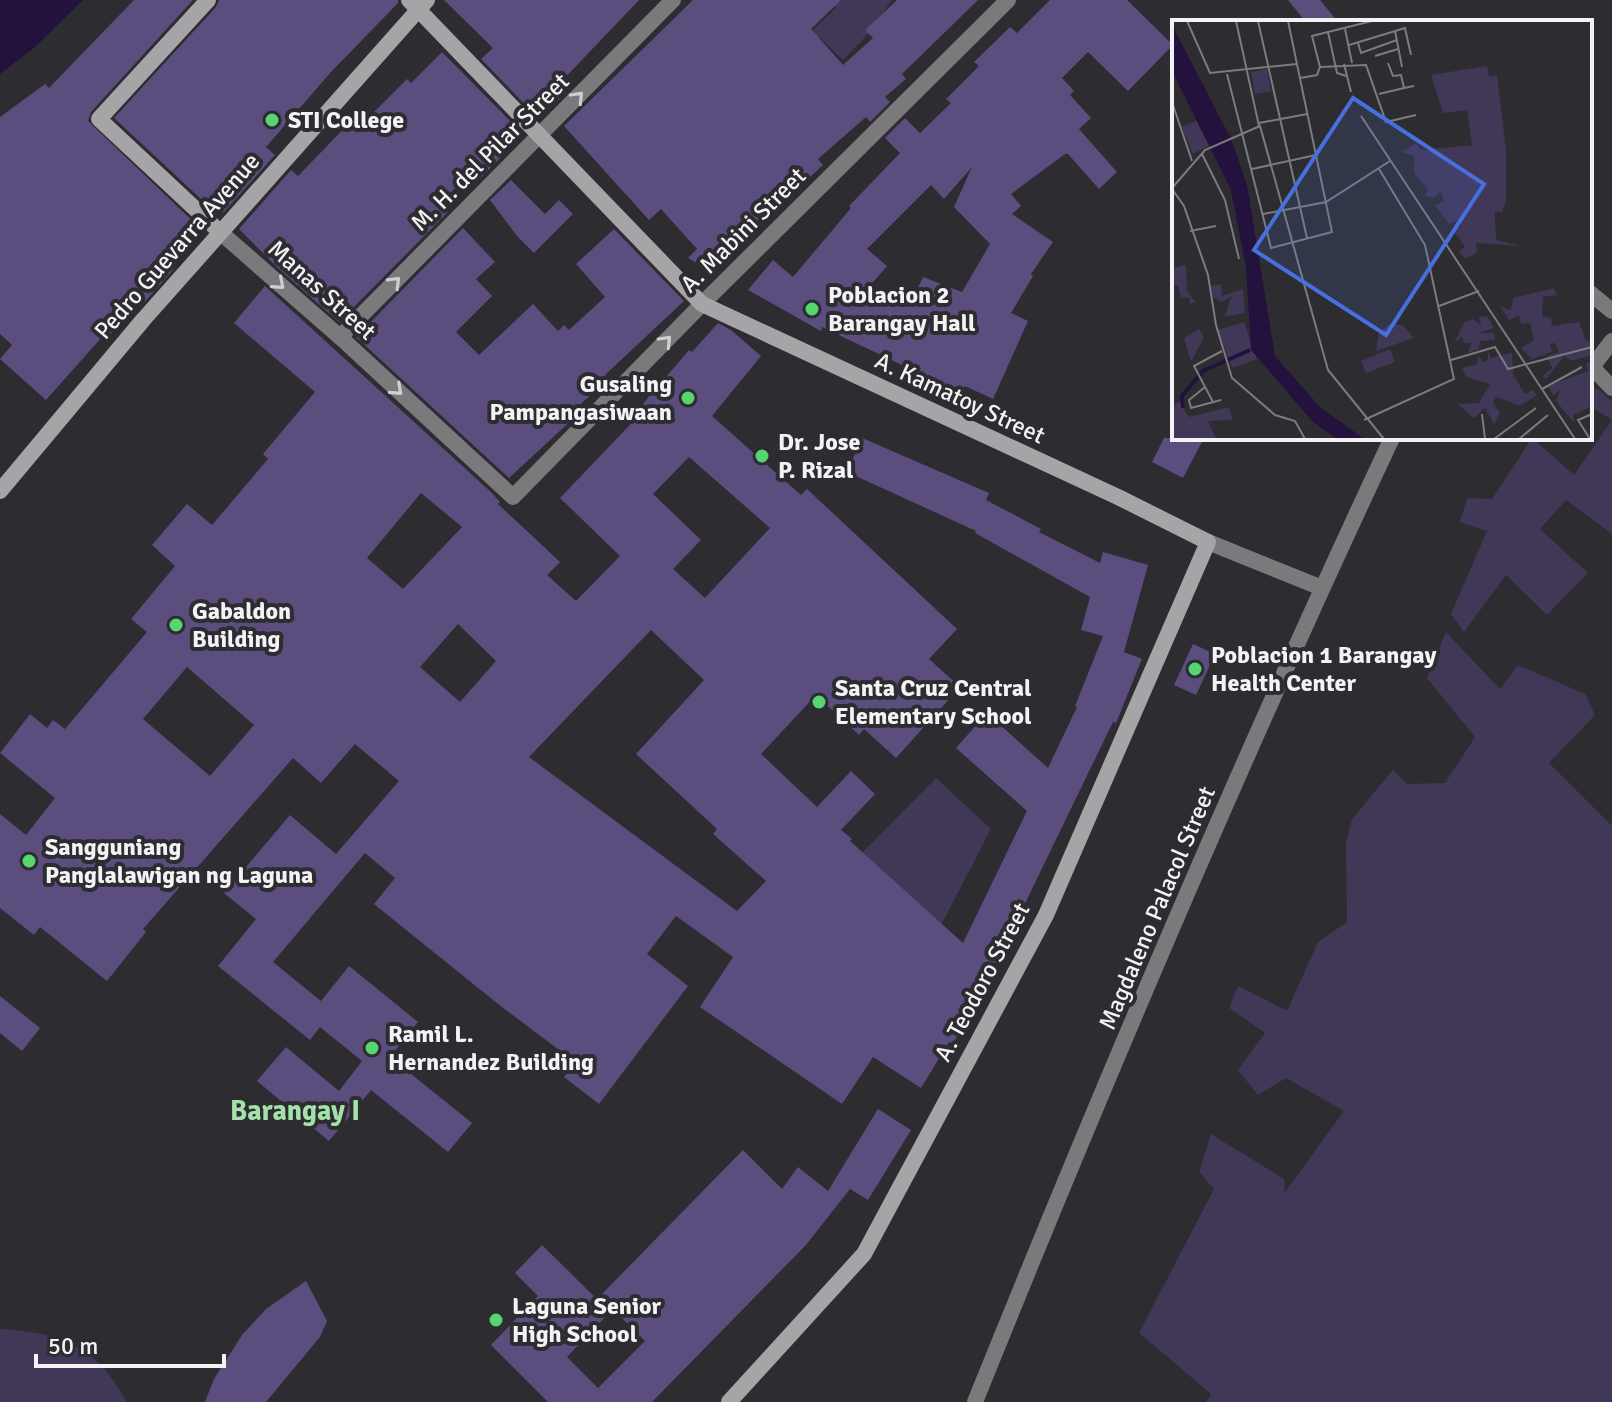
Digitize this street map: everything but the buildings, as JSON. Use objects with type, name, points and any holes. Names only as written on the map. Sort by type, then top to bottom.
[{"type":"street","name":"Manas Street","points":[[208,0],[99,119],[513,497]]},
{"type":"street","name":"M. H. del Pilar Street","points":[[340,337],[673,0]]},
{"type":"street","name":"A. Mabini Street","points":[[513,497],[1005,1]]},
{"type":"street","name":"A. Kamatoy Street","points":[[418,3],[540,136],[702,304],[1118,497],[1208,542],[1322,588]]},
{"type":"street","name":"Pedro Guevarra Avenue","points":[[0,491],[95,376],[418,3]]},
{"type":"street","points":[[1592,295],[1612,311]]},
{"type":"street","points":[[1612,341],[1592,367],[1612,388]]},
{"type":"street","name":"Magdaleno Palacol Street","points":[[975,1402],[1071,1163],[1322,588],[1391,440]]},
{"type":"street","name":"A. Teodoro Street","points":[[729,1402],[864,1254],[1046,915],[1208,542]]},
{"type":"shaded area","points":[[0,0],[83,0],[35,47],[0,74]]},
{"type":"shaded area","points":[[829,0],[892,0],[866,36],[843,60],[820,38],[809,47],[803,39],[836,8]]},
{"type":"shaded area","points":[[1592,387],[1612,402],[1612,420],[1592,407]]},
{"type":"shaded area","points":[[1612,420],[1612,534],[1566,500],[1540,529],[1588,573],[1547,615],[1506,575],[1464,632],[1451,614],[1487,531],[1460,522],[1467,498],[1492,499],[1531,440],[1574,475]]},
{"type":"shaded area","points":[[1446,632],[1500,689],[1518,665],[1585,694],[1595,715],[1549,763],[1612,826],[1612,1402],[1206,1402],[1211,1394],[1139,1333],[1214,1189],[1199,1172],[1211,1134],[1284,1179],[1285,1192],[1344,1111],[1286,1078],[1258,1095],[1238,1070],[1265,1033],[1229,1008],[1238,986],[1287,1011],[1318,942],[1347,922],[1346,843],[1352,819],[1393,770],[1407,784],[1445,783],[1475,737],[1427,678]]},
{"type":"shaded area","points":[[936,778],[991,829],[927,952],[847,868]]},
{"type":"shaded area","points":[[0,1329],[42,1334],[75,1346],[103,1367],[127,1402],[0,1402]]},
{"type":"place","name":"STI College","points":[[272,120]]},
{"type":"place","name":"Poblacion 2 Barangay Hall","points":[[812,309]]},
{"type":"place","name":"Gusaling Pampangasiwaan","points":[[688,398]]},
{"type":"place","name":"Dr. Jose P. Rizal","points":[[762,456]]},
{"type":"place","name":"Gabaldon Building","points":[[176,625]]},
{"type":"place","name":"Poblacion 1 Barangay Health Center","points":[[1195,669]]},
{"type":"place","name":"Santa Cruz Central Elementary School","points":[[819,702]]},
{"type":"place","name":"Sangguniang Panglalawigan ng Laguna","points":[[29,861]]},
{"type":"place","name":"Ramil L. Hernandez Building","points":[[372,1048]]},
{"type":"place","name":"Laguna Senior High School","points":[[496,1320]]},
{"type":"district","name":"Barangay I","points":[[295,1110]]}]
